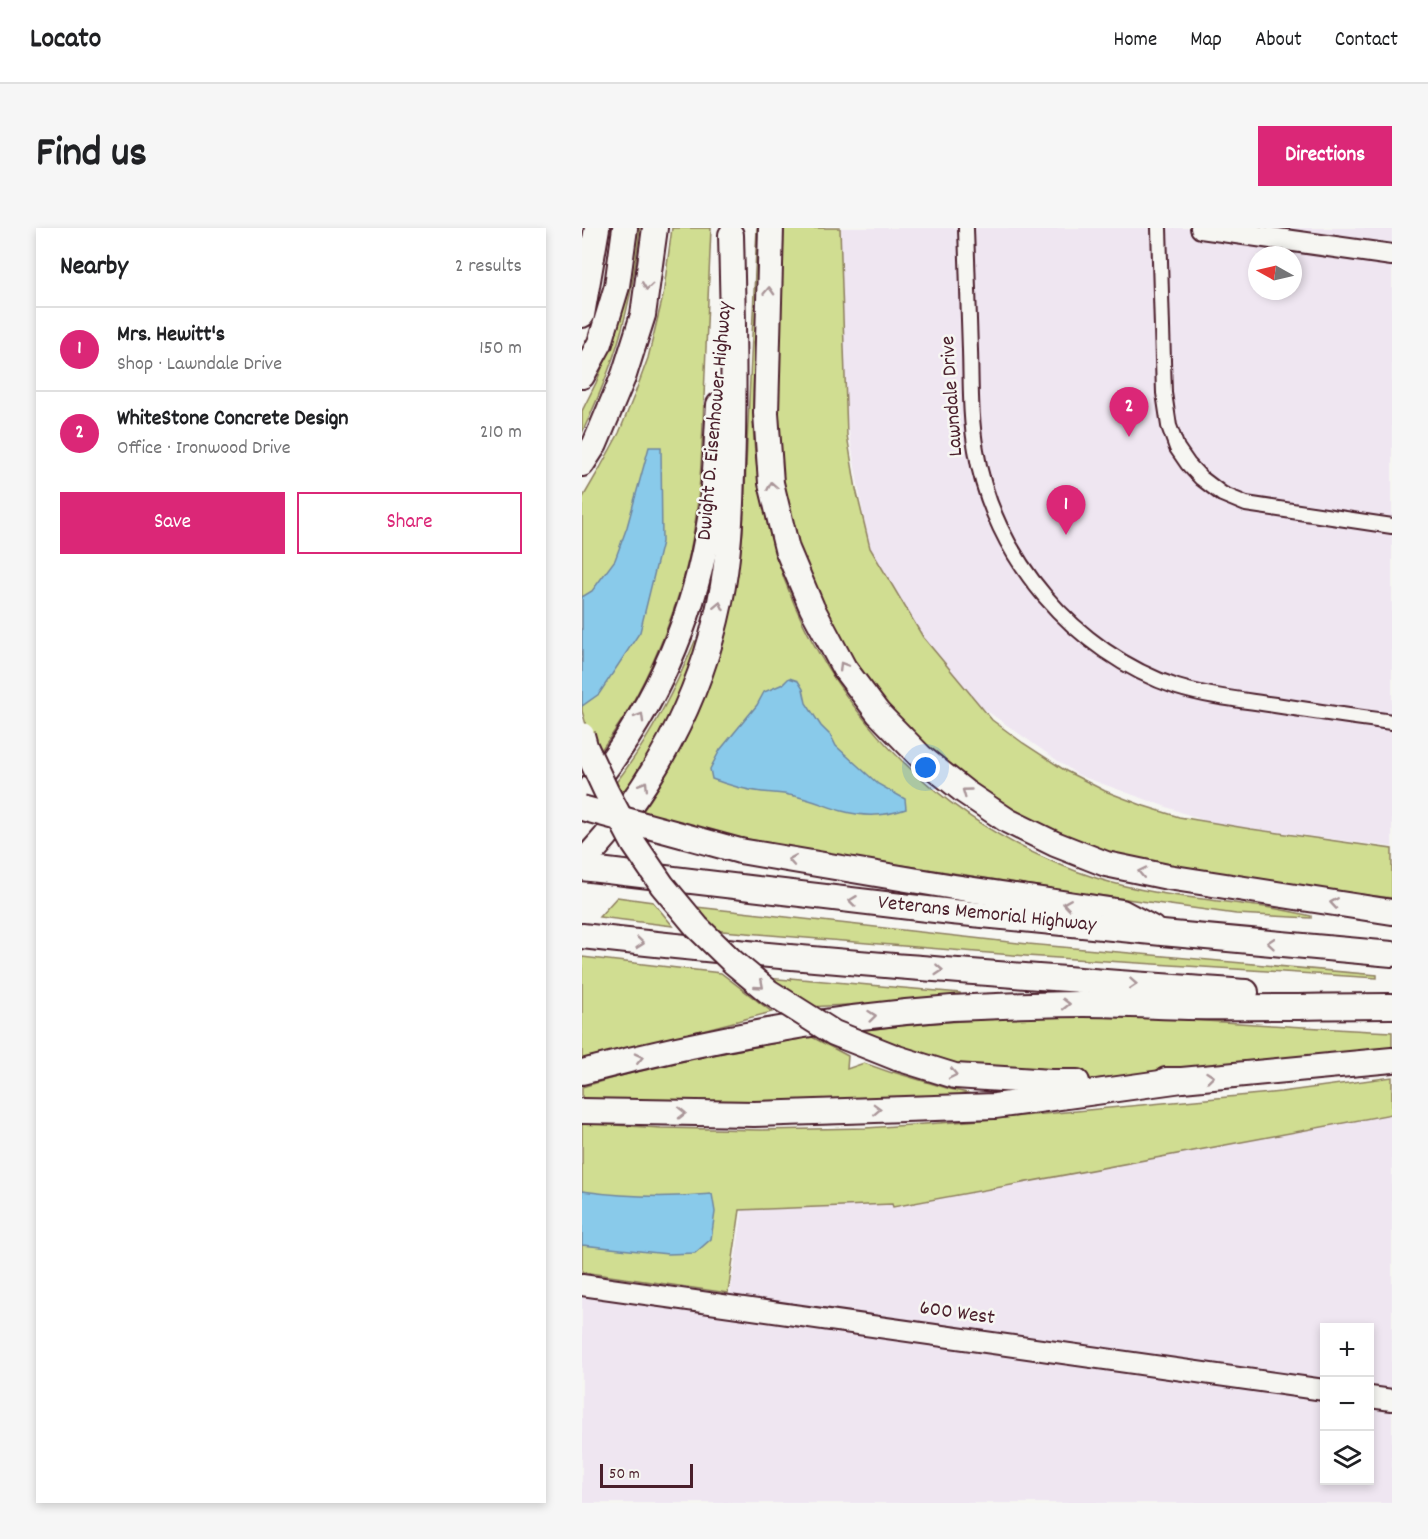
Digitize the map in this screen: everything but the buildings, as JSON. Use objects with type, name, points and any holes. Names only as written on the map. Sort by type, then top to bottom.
[{"type":"highway","points":[[582,315],[597,228]]},
{"type":"highway","points":[[582,376],[600,343],[617,286],[626,228]]},
{"type":"highway","points":[[582,464],[595,444],[620,385],[643,315],[655,228]]},
{"type":"highway","points":[[771,228],[766,413],[771,483],[788,549],[812,608],[844,668],[878,713],[921,757],[965,792],[1008,821],[1106,864],[1168,877],[1392,912]]},
{"type":"highway","points":[[582,866],[631,805],[677,727],[694,688],[714,624],[727,559],[731,516],[734,424],[732,232]]},
{"type":"highway","name":"Dwight D. Eisenhower Highway","points":[[582,799],[624,744],[647,706],[676,646],[697,583],[713,496],[732,232]]},
{"type":"highway","points":[[582,735],[606,791],[634,844],[662,885],[697,927],[769,992],[834,1033],[897,1058],[955,1076],[1051,1082],[1182,1080]]},
{"type":"highway","points":[[582,808],[740,851],[954,887],[1122,912],[1162,933]]},
{"type":"highway","name":"Veterans Memorial Highway","points":[[582,866],[862,902],[1392,954]]},
{"type":"highway","points":[[582,936],[904,967],[1392,1004]]},
{"type":"highway","points":[[582,1072],[773,1029],[940,1009],[1085,1004],[1188,1007],[1392,1004]]},
{"type":"highway","points":[[582,1111],[754,1114],[995,1106],[1182,1080],[1392,1060]]},
{"type":"street","name":"Lawndale Drive","points":[[966,228],[971,417],[976,451],[987,496],[999,527],[1015,556],[1041,591],[1061,614],[1091,641],[1144,673],[1176,686],[1213,696],[1392,722]]},
{"type":"street","points":[[1159,228],[1164,393],[1169,426],[1176,448],[1188,464],[1201,478],[1222,494],[1246,504],[1392,526]]},
{"type":"street","points":[[1202,228],[1392,255]]},
{"type":"street","name":"600 West","points":[[582,1285],[1320,1389]]},
{"type":"street","points":[[1374,1398],[1392,1400]]},
{"type":"shaded area","points":[[831,228],[1392,228],[1392,847],[1211,823],[1078,775],[934,674],[869,549],[843,397]]},
{"type":"shaded area","points":[[1392,1094],[1392,1503],[582,1503],[582,1296],[727,1315],[746,1188]]},
{"type":"green space","points":[[637,228],[640,228],[635,264],[620,335],[603,385],[582,433],[582,411],[615,335],[633,260]]},
{"type":"green space","points":[[672,228],[711,228],[702,442],[694,532],[684,577],[661,644],[630,707],[597,756],[582,711],[582,499],[619,433],[648,358],[663,296]]},
{"type":"green space","points":[[757,228],[759,228],[753,395],[754,440],[757,469],[771,539],[795,606],[827,668],[868,724],[916,774],[971,817],[1032,852],[1099,879],[1118,884],[1157,892],[1277,909],[1311,916],[1311,918],[1236,914],[1075,892],[831,854],[638,818],[680,751],[696,717],[722,646],[731,609],[743,531]]},
{"type":"green space","points":[[784,228],[840,228],[847,435],[856,489],[870,548],[923,637],[992,720],[1066,771],[1105,791],[1144,806],[1179,817],[1392,849],[1392,898],[1183,873],[1127,862],[1016,818],[908,733],[848,658],[802,560],[786,503],[781,473],[777,409]]},
{"type":"green space","points":[[695,641],[700,643],[679,701],[622,800],[611,789],[658,718]]},
{"type":"green space","points":[[617,897],[653,902],[673,926],[599,917]]},
{"type":"green space","points":[[687,906],[1028,944],[1377,975],[1377,978],[1026,956],[710,930]]},
{"type":"green space","points":[[582,957],[721,973],[772,1012],[582,1061]]},
{"type":"green space","points":[[764,978],[790,980],[790,978],[960,993],[961,999],[808,1007]]},
{"type":"green space","points":[[1062,1016],[1186,1020],[1392,1032],[1392,1052],[1086,1080],[971,1071],[854,1031],[958,1021]]},
{"type":"green space","points":[[812,1037],[848,1056],[847,1069],[864,1063],[892,1073],[985,1097],[984,1103],[582,1105],[582,1087],[696,1058]]},
{"type":"green space","points":[[1392,1077],[1392,1114],[893,1207],[892,1204],[740,1210],[728,1293],[582,1272],[582,1123],[661,1128],[761,1130],[866,1128],[969,1121],[1281,1092]]},
{"type":"water","points":[[649,447],[661,447],[662,542],[640,632],[599,694],[582,706],[582,597],[592,591],[615,560],[627,527]]},
{"type":"water","points":[[789,678],[798,681],[803,689],[806,703],[836,746],[878,784],[905,799],[906,809],[882,814],[858,814],[796,796],[749,790],[712,779],[710,769],[720,750],[757,705],[764,692],[783,684]]},
{"type":"water","points":[[582,1191],[647,1196],[712,1194],[715,1212],[711,1239],[695,1253],[668,1254],[582,1245]]},
{"type":"place","name":"WhiteStone Concrete Design","points":[[1129,437]]},
{"type":"place","name":"Mrs. Hewitt's","points":[[1066,535]]}]
